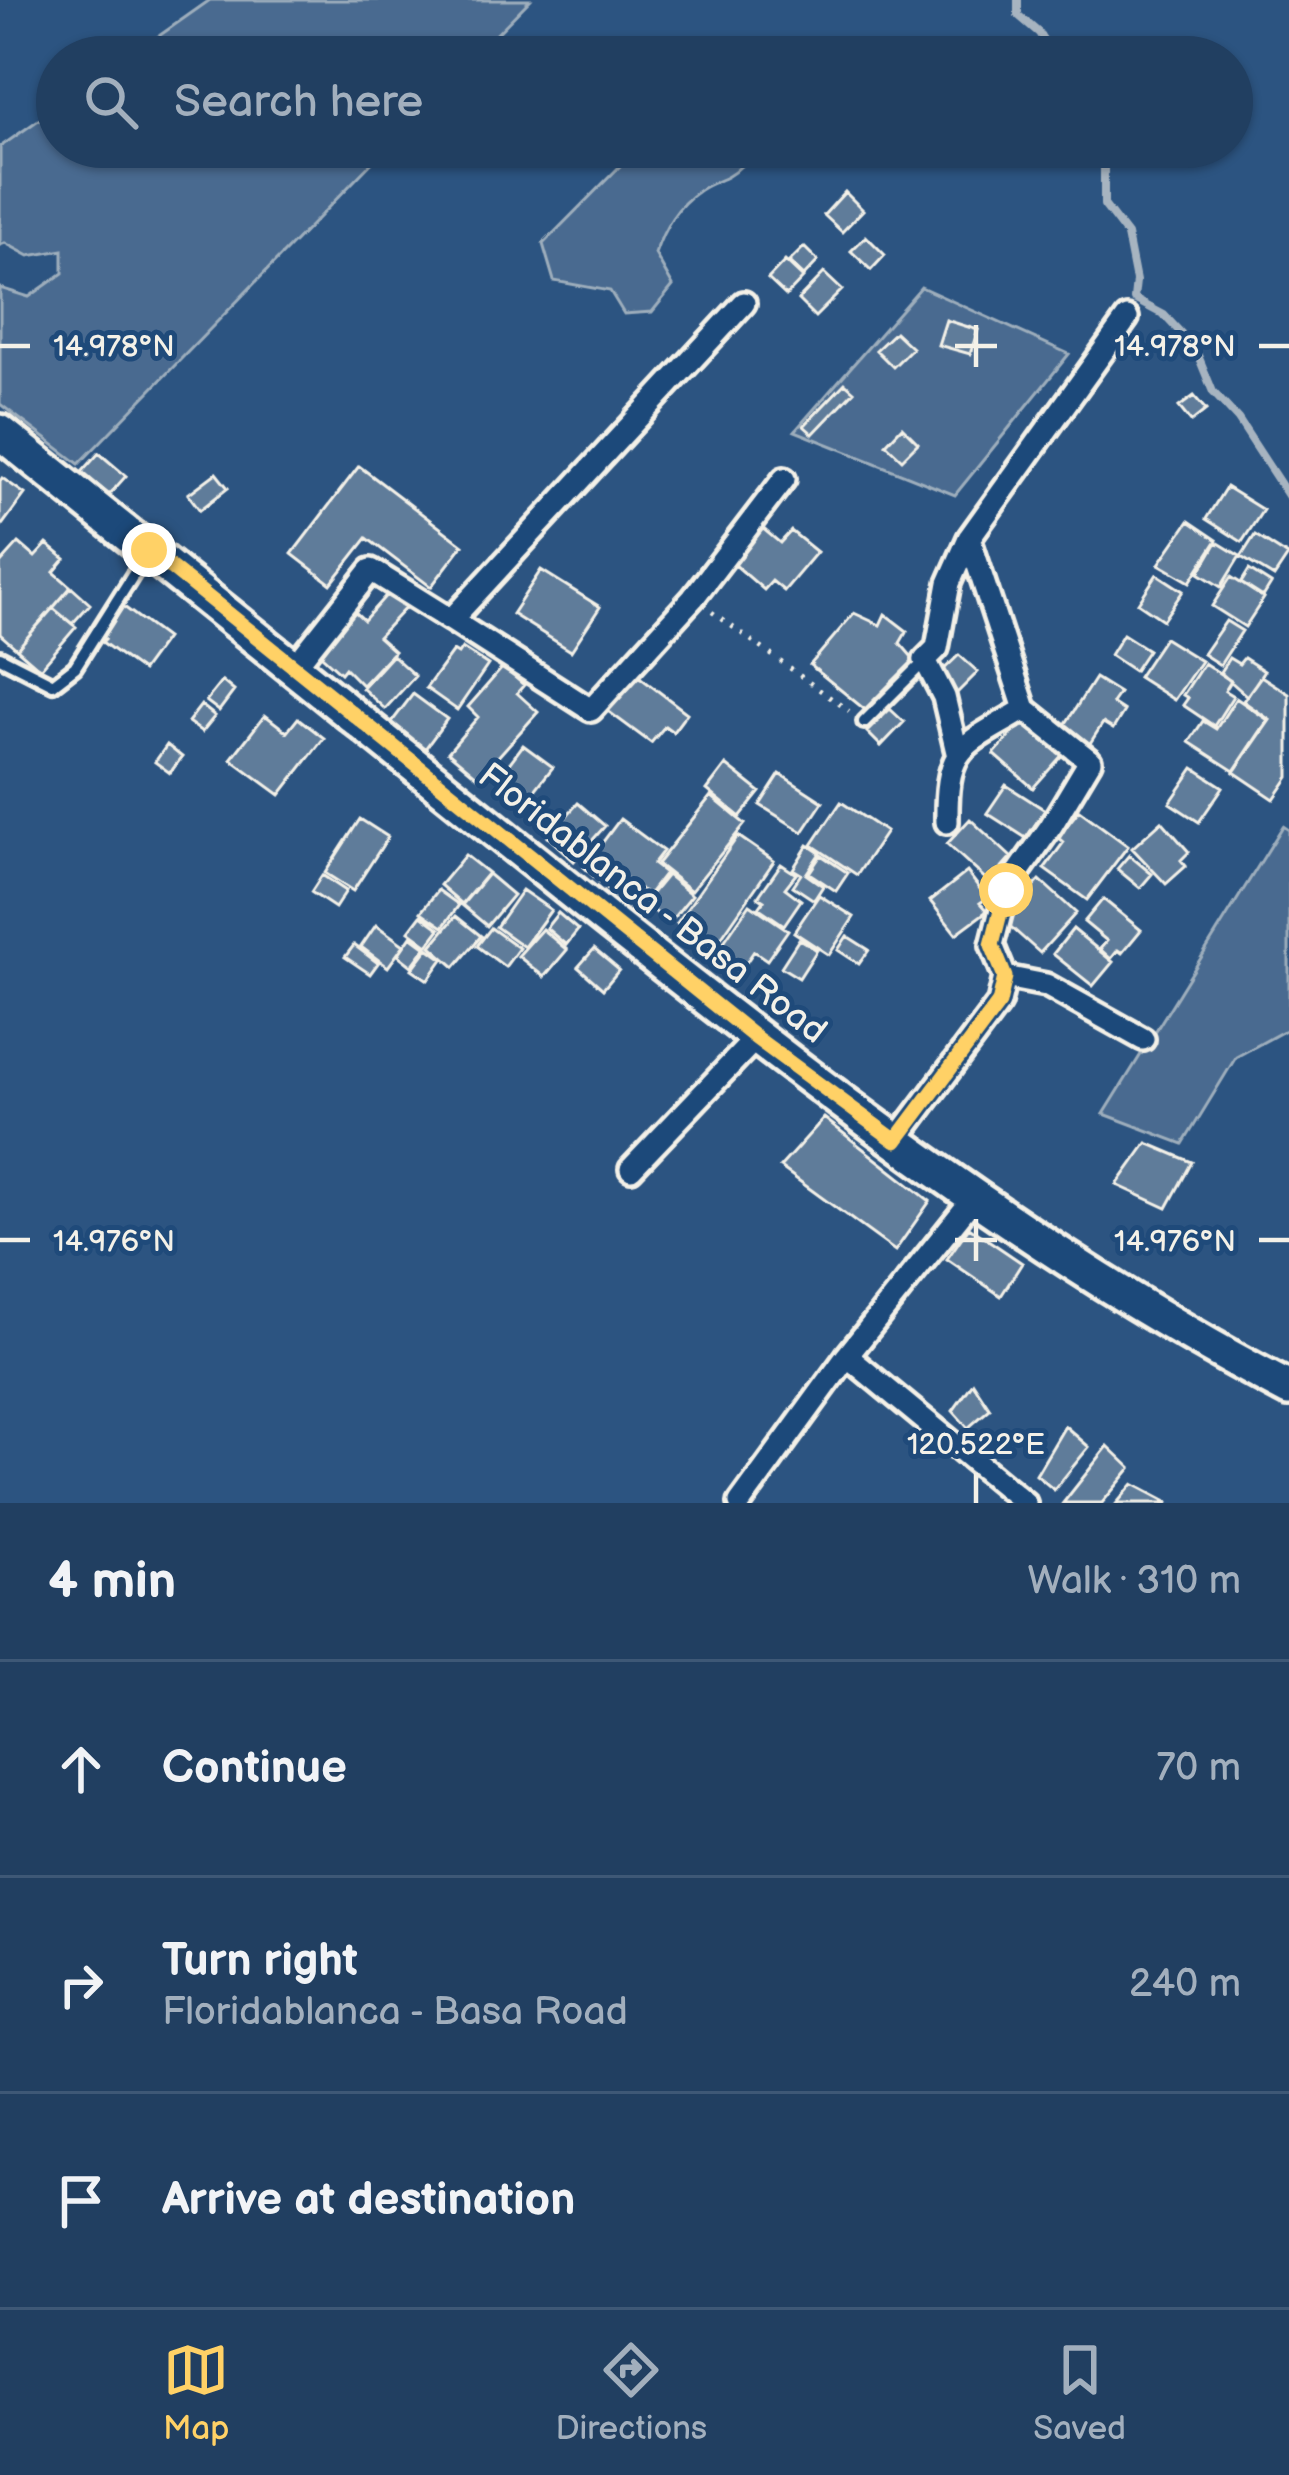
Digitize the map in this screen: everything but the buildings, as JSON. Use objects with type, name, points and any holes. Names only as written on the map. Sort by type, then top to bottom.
[{"type":"main road","name":"Floridablanca - Basa Road","points":[[0,432],[756,1038],[896,1141],[1124,1295],[1289,1389]]},
{"type":"street","points":[[451,620],[743,303]]},
{"type":"street","points":[[947,822],[946,781],[956,752],[944,697],[925,660],[937,648],[949,583],[969,538],[1127,318]]},
{"type":"street","points":[[293,669],[371,570],[591,710],[693,598],[784,479]]},
{"type":"street","points":[[896,1141],[999,1003],[1005,977],[992,945],[1006,890],[1090,761],[1025,709],[969,538]]},
{"type":"street","points":[[956,752],[1025,709]]},
{"type":"street","points":[[1005,977],[1046,986],[1143,1040]]},
{"type":"street","points":[[631,1169],[756,1038]]},
{"type":"street","points":[[740,1503],[848,1356],[976,1195]]},
{"type":"street","points":[[848,1356],[1025,1503]]},
{"type":"lane","points":[[0,657],[53,685],[75,667],[149,550]]},
{"type":"lane","points":[[864,722],[925,660]]},
{"type":"path","points":[[693,598],[864,722]]},
{"type":"shaded area","points":[[210,0],[530,0],[495,36],[159,36]]},
{"type":"shaded area","points":[[36,122],[36,168],[367,168],[79,464],[0,404],[0,288],[29,297],[63,273],[63,250],[29,256],[5,243],[0,245],[0,147]]},
{"type":"shaded area","points":[[618,168],[739,168],[692,196],[667,227],[655,254],[673,286],[652,312],[624,314],[610,291],[554,281],[543,244]]},
{"type":"shaded area","points":[[921,287],[1069,354],[955,495],[795,431]]},
{"type":"shaded area","points":[[1283,826],[1289,830],[1289,1028],[1236,1057],[1183,1144],[1104,1114]]},
{"type":"waterway","points":[[1018,0],[1018,15],[1041,36]]},
{"type":"waterway","points":[[1104,168],[1104,205],[1127,235],[1136,281],[1134,299],[1164,315],[1195,348],[1213,392],[1238,419],[1289,497]]},
{"type":"route","points":[[149,550],[756,1038],[896,1141],[999,1003],[1005,977],[992,945],[1006,890]]}]
